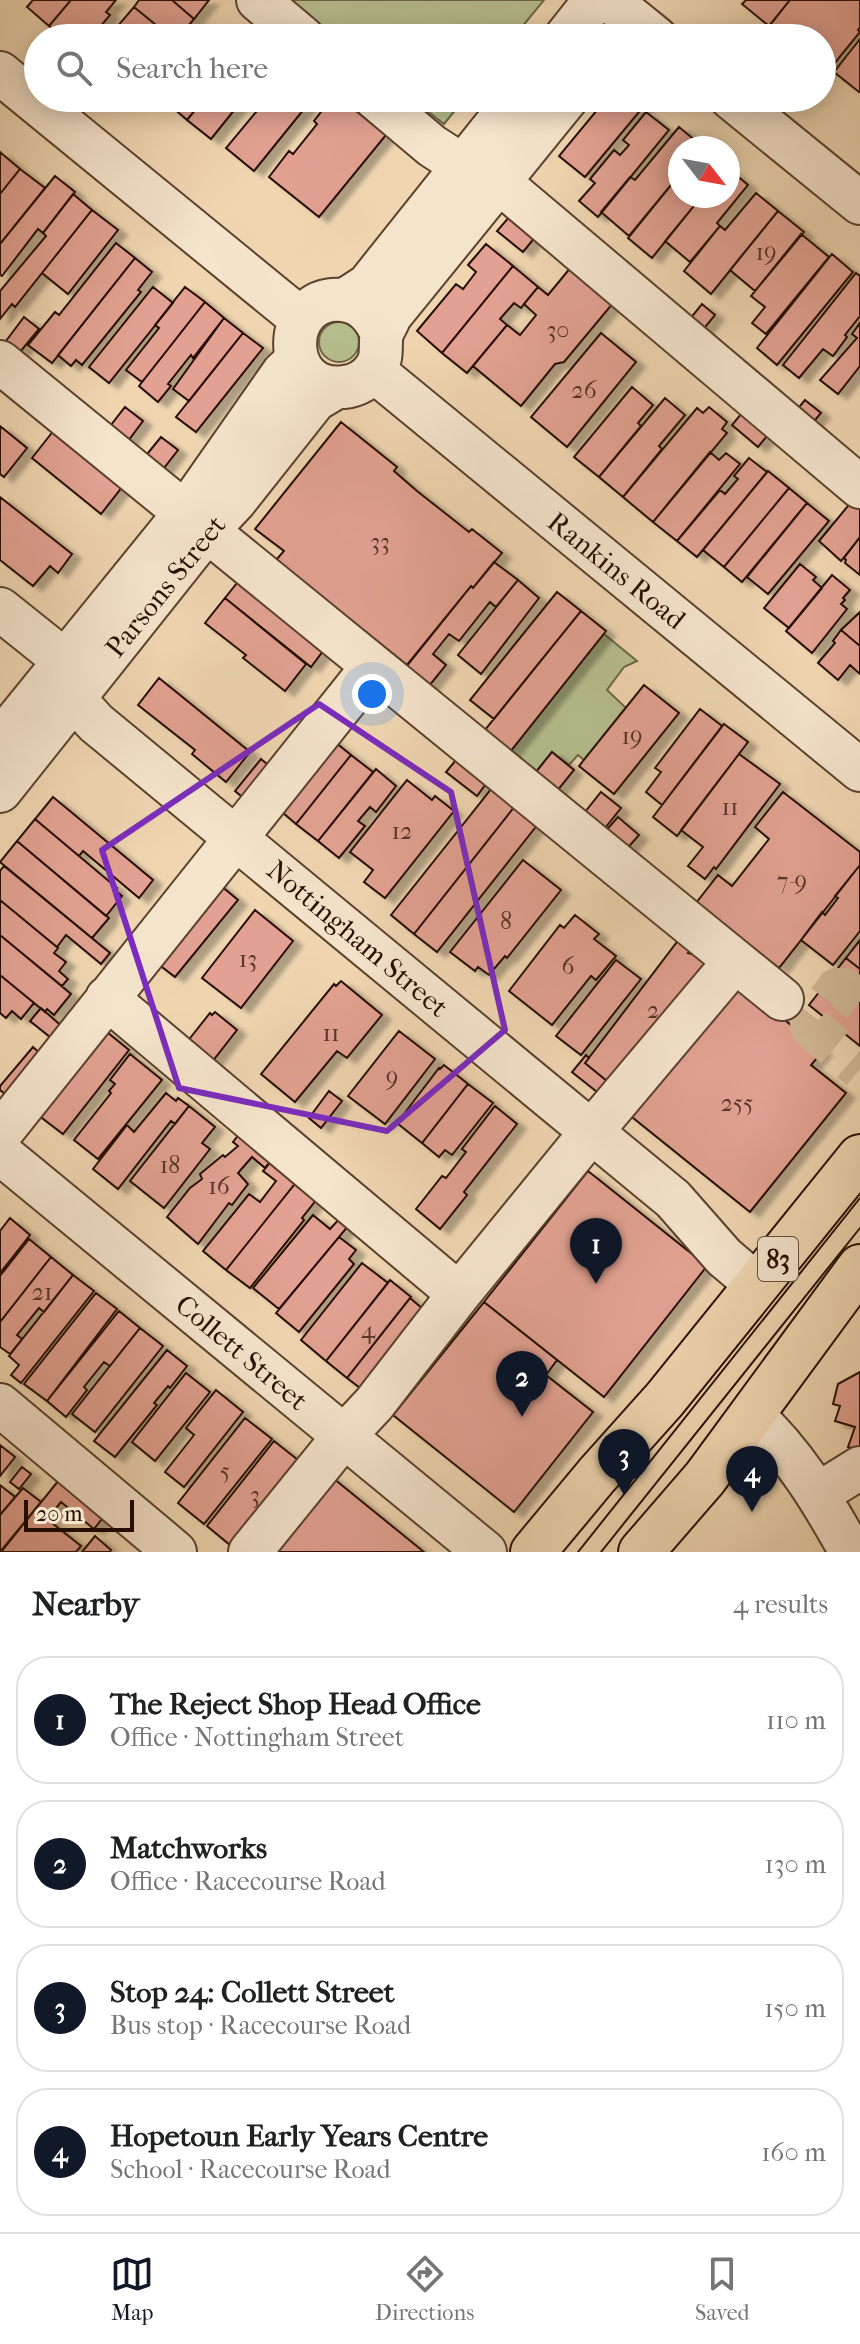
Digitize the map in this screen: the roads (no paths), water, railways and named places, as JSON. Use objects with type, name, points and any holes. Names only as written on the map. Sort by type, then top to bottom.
[{"type":"highway","name":"83","points":[[533,1552],[665,1399],[860,1157]]},
{"type":"highway","points":[[641,1552],[705,1478],[860,1267]]},
{"type":"street","points":[[258,0],[286,24]]},
{"type":"street","points":[[604,24],[626,16]]},
{"type":"street","points":[[0,73],[24,93]]},
{"type":"street","points":[[48,112],[301,319]]},
{"type":"street","points":[[392,112],[432,146],[481,174],[860,487]]},
{"type":"street","points":[[378,353],[377,322],[358,304],[345,300],[320,303],[301,319],[295,332],[297,360],[312,380],[335,388],[349,387],[363,381],[378,353],[390,316],[481,174],[510,112]]},
{"type":"street","points":[[345,300],[368,285],[481,174],[551,112]]},
{"type":"street","points":[[748,112],[860,203]]},
{"type":"street","name":"Rankins Road","points":[[378,353],[853,750]]},
{"type":"street","name":"Parsons Street","points":[[0,791],[70,680],[196,522],[283,373],[297,360]]},
{"type":"street","points":[[0,362],[782,999]]},
{"type":"street","name":"Parsons Street","points":[[196,522],[235,501],[315,400],[335,388]]},
{"type":"street","name":"Nottingham Street","points":[[0,609],[70,680],[96,723],[673,1199],[724,1257],[766,1274]]},
{"type":"street","points":[[0,1134],[373,666]]},
{"type":"street","name":"Parsons Street","points":[[0,741],[70,680]]},
{"type":"street","points":[[250,1552],[344,1436],[374,1404],[592,1131],[735,961]]},
{"type":"street","points":[[107,998],[459,1294]]},
{"type":"street","name":"Collett Street","points":[[0,1153],[485,1552]]},
{"type":"street","points":[[0,1405],[175,1552]]},
{"type":"street","points":[[752,1415],[775,1436],[818,1494],[851,1552]]},
{"type":"street","points":[[818,1494],[860,1468]]},
{"type":"tunnel","points":[[860,1001],[844,989],[837,989],[811,1023],[812,1028],[860,1069]]},
{"type":"tram line","points":[[578,1552],[860,1198]]},
{"type":"tram line","points":[[601,1552],[860,1228]]},
{"type":"place","name":"The Reject Shop Head Office","points":[[596,1284]]},
{"type":"place","name":"Matchworks","points":[[522,1417]]},
{"type":"place","name":"Stop 24: Collett Street","points":[[624,1495]]},
{"type":"place","name":"Hopetoun Early Years Centre","points":[[752,1512]]}]
